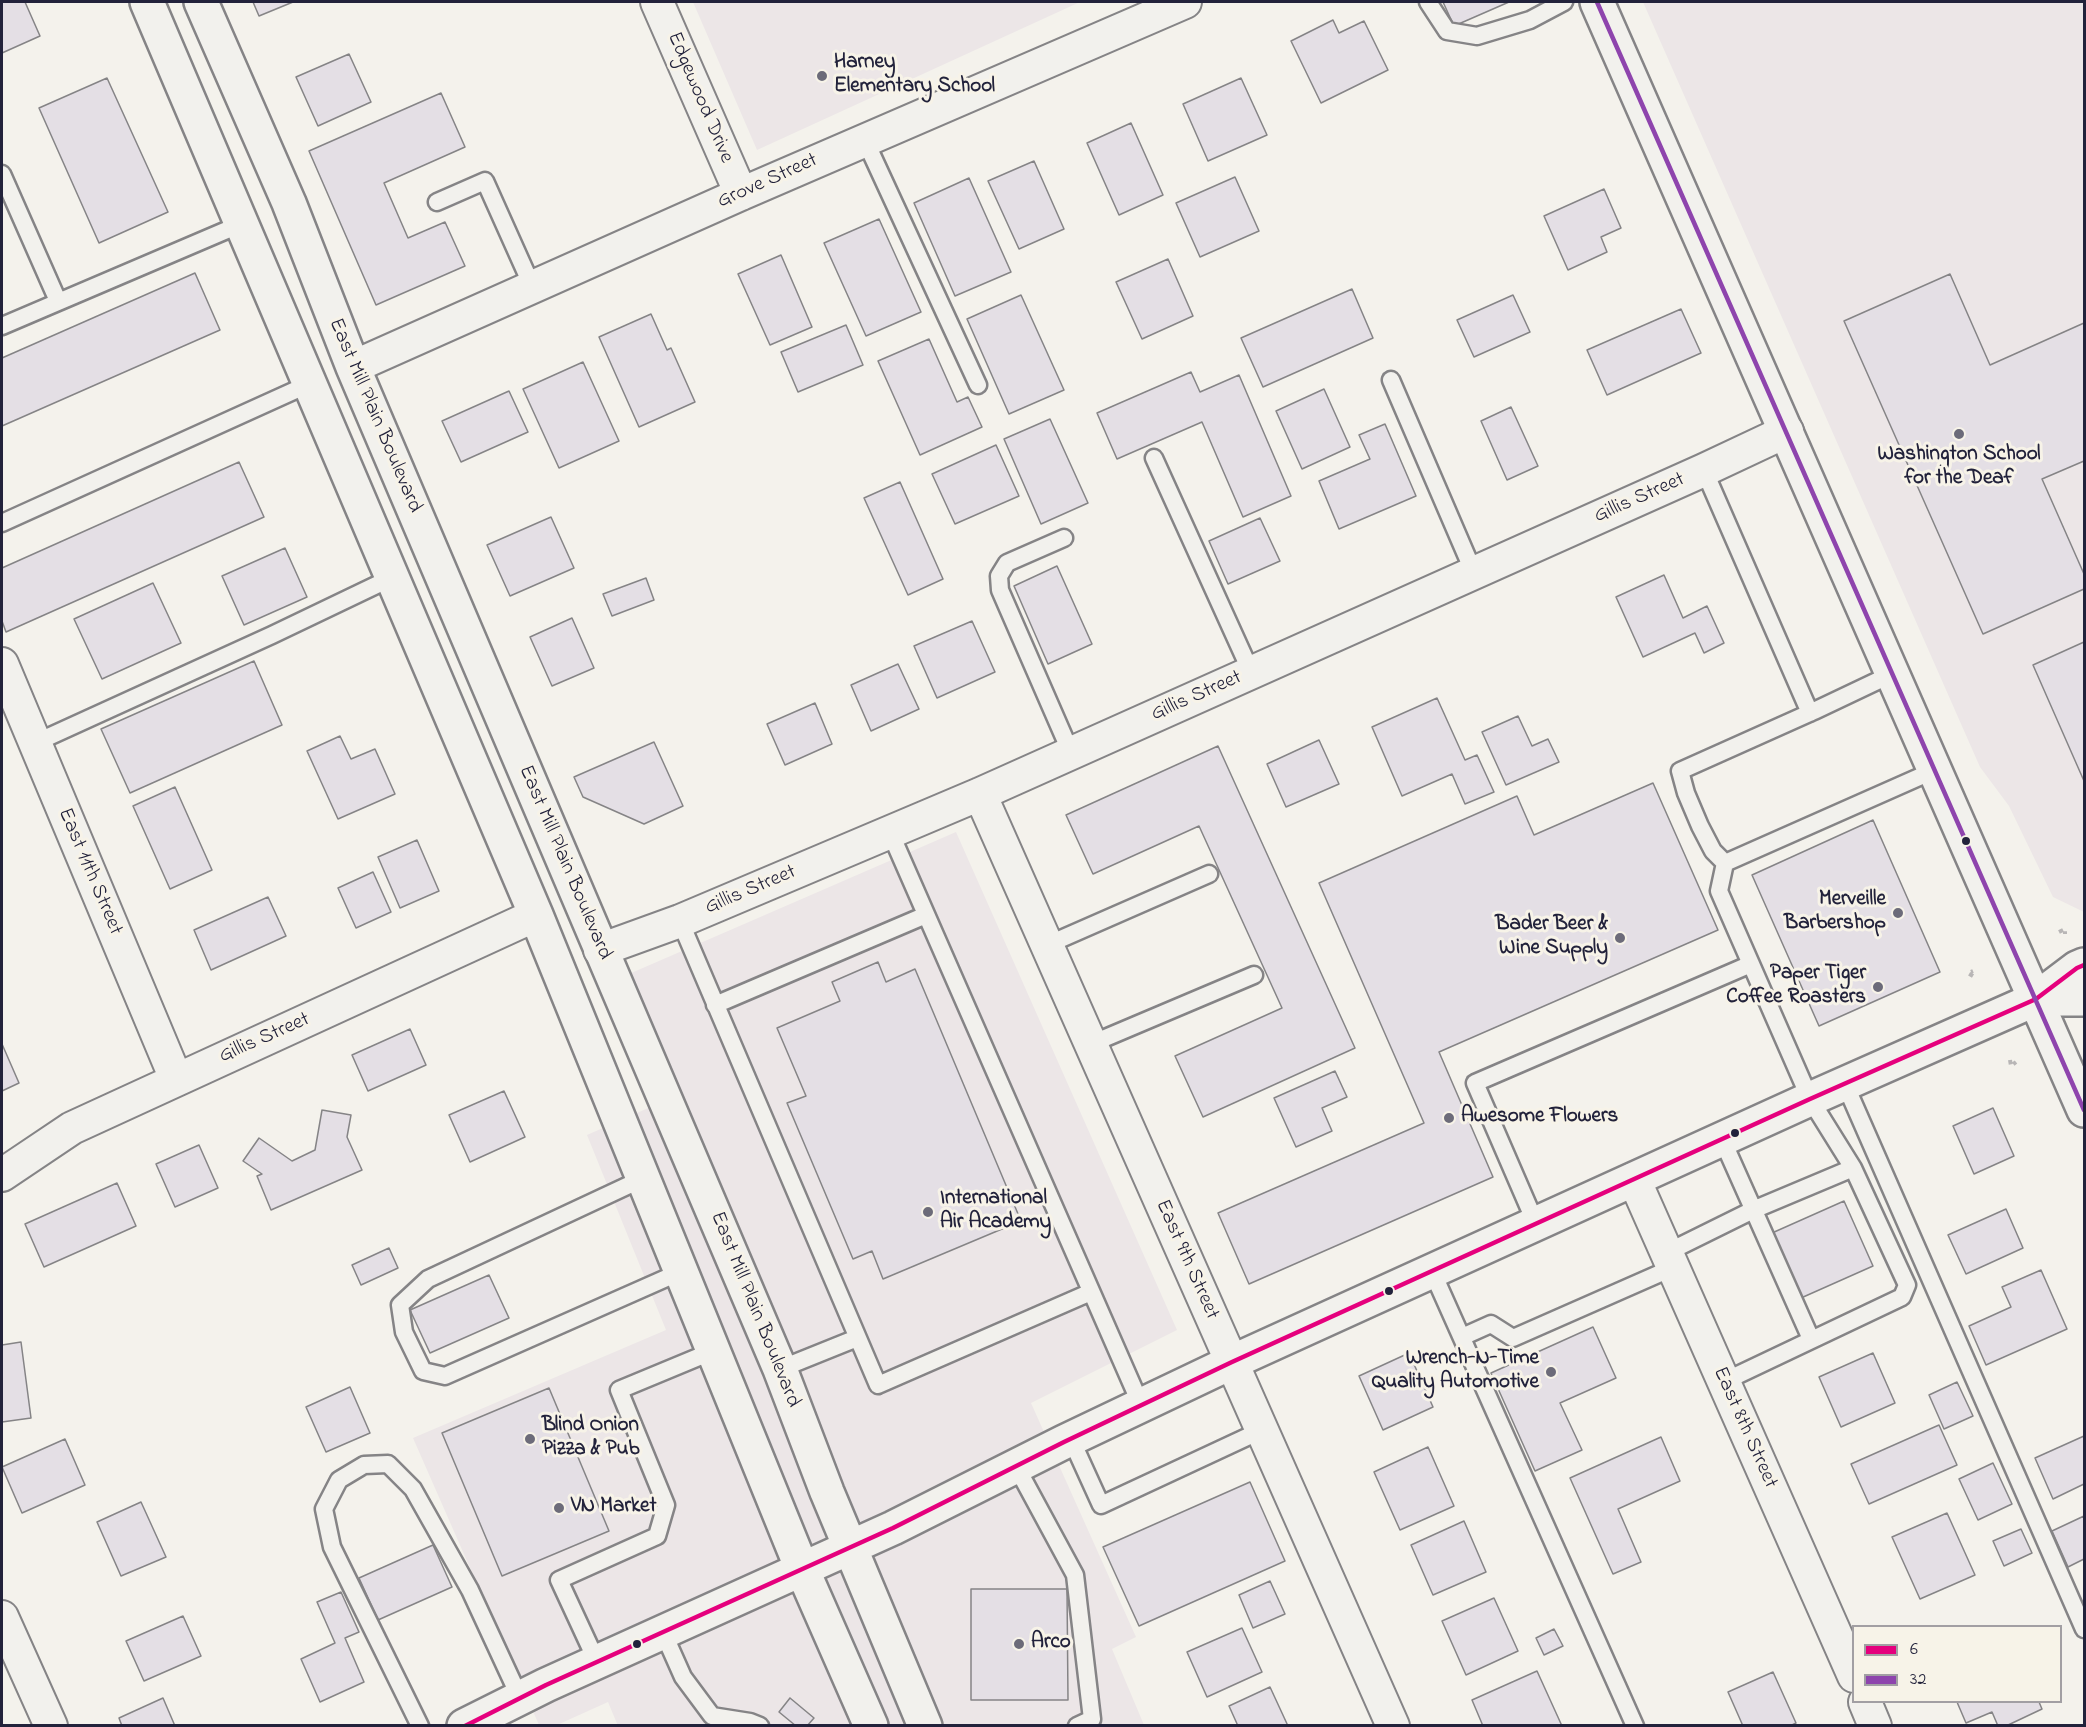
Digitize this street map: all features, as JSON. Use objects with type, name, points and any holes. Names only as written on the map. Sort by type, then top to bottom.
[{"type":"main road","points":[[147,2],[536,915],[802,1569],[871,1725]]},
{"type":"main road","name":"East Mill Plain Boulevard","points":[[201,2],[289,203],[353,366],[780,1370],[850,1548],[925,1725]]},
{"type":"main road","points":[[1598,2],[2085,1110]]},
{"type":"main road","points":[[464,1725],[597,1662],[850,1548],[1071,1438],[1232,1362],[1810,1099],[2036,999],[2085,964]]},
{"type":"main road","points":[[2036,999],[2085,999]]},
{"type":"street","name":"Edgewood Drive","points":[[657,2],[741,194]]},
{"type":"street","name":"Grove Street","points":[[353,366],[741,194],[1185,2]]},
{"type":"street","name":"Gillis Street","points":[[600,950],[680,921],[980,794],[1787,431]]},
{"type":"street","name":"East 11th Street","points":[[2,664],[176,1079]]},
{"type":"street","name":"East 9th Street","points":[[980,794],[1393,1725]]},
{"type":"street","name":"Gillis Street","points":[[2,1175],[72,1128],[536,915]]},
{"type":"street","name":"East 8th Street","points":[[1634,1179],[1852,1672]]},
{"type":"street","points":[[2,1617],[51,1725]]},
{"type":"street","points":[[1866,1703],[1875,1725]]},
{"type":"lane","points":[[1428,2],[1447,31],[1477,36],[1530,20],[1564,2]]},
{"type":"lane","points":[[865,140],[978,385]]},
{"type":"lane","points":[[2,174],[58,301]]},
{"type":"lane","points":[[437,202],[485,181],[532,286]]},
{"type":"lane","points":[[2,326],[241,224]]},
{"type":"lane","points":[[1391,380],[1474,573]]},
{"type":"lane","points":[[2,523],[309,384]]},
{"type":"lane","points":[[1154,458],[1251,672]]},
{"type":"lane","points":[[1704,470],[1810,713]]},
{"type":"lane","points":[[1064,538],[1007,563],[999,576],[1000,590],[1071,753]]},
{"type":"lane","points":[[35,743],[391,578]]},
{"type":"lane","points":[[1725,863],[1713,850],[1701,826],[1686,793],[1680,771],[1894,673]]},
{"type":"lane","points":[[1725,863],[1935,770]]},
{"type":"lane","points":[[890,832],[1141,1406]]},
{"type":"lane","points":[[1723,1382],[1902,1297],[1907,1285],[1853,1168],[1810,1099],[1719,891],[1725,863]]},
{"type":"lane","points":[[1047,945],[1209,874]]},
{"type":"lane","points":[[715,1005],[926,915]]},
{"type":"lane","points":[[680,921],[878,1385],[1091,1292]]},
{"type":"lane","points":[[1536,1224],[1475,1083],[1751,964]]},
{"type":"lane","points":[[1090,1044],[1254,975]]},
{"type":"lane","points":[[1845,1084],[2085,1629]]},
{"type":"lane","points":[[1722,1139],[1811,1339]]},
{"type":"lane","points":[[1462,1337],[1491,1324],[1513,1338],[1669,1260],[1753,1210],[1853,1168]]},
{"type":"lane","points":[[644,1178],[428,1279],[400,1305],[404,1332],[423,1371],[445,1376],[680,1272]]},
{"type":"lane","points":[[1432,1271],[1635,1725]]},
{"type":"lane","points":[[780,1370],[857,1338]]},
{"type":"lane","points":[[597,1662],[559,1580],[657,1536],[666,1505],[619,1390],[713,1351]]},
{"type":"lane","points":[[1071,1438],[1101,1505],[1262,1430]]},
{"type":"lane","points":[[420,1725],[332,1547],[324,1509],[339,1480],[364,1465],[388,1464],[413,1489],[470,1590],[520,1698]]},
{"type":"lane","points":[[1016,1466],[1076,1575],[1092,1719],[1077,1725]]},
{"type":"lane","points":[[663,1632],[682,1677],[712,1716],[760,1725]]},
{"type":"path","points":[[2010,1060],[2011,1066],[2016,1062]]},
{"type":"shaded area","name":"Harney Elementary School","points":[[693,2],[1080,2],[757,150]]},
{"type":"shaded area","name":"Washington School for the Deaf","points":[[1643,2],[2084,2],[2084,912],[2053,897],[2009,806],[1980,767]]},
{"type":"shaded area","points":[[956,832],[1177,1330],[1031,1403],[1136,1637],[1112,1649],[1144,1725],[618,1726],[608,1702],[557,1725],[539,1725],[413,1438],[666,1330],[587,1135],[680,1094],[629,974]]},
{"type":"building","points":[[2,2],[25,2],[40,36],[2,53]]},
{"type":"building","points":[[253,2],[293,2],[259,16]]},
{"type":"building","points":[[1443,2],[1509,2],[1454,26]]},
{"type":"building","points":[[1333,20],[1339,33],[1364,21],[1388,70],[1321,103],[1291,41]]},
{"type":"building","points":[[349,54],[371,102],[318,126],[296,77]]},
{"type":"building","points":[[107,78],[168,212],[99,243],[39,108]]},
{"type":"building","points":[[1241,78],[1267,135],[1208,161],[1183,104]]},
{"type":"building","points":[[441,93],[465,147],[384,183],[408,238],[445,222],[465,266],[376,305],[309,151]]},
{"type":"building","points":[[1131,123],[1163,195],[1119,215],[1087,143]]},
{"type":"building","points":[[1034,161],[1064,229],[1019,249],[988,181]]},
{"type":"building","points":[[1235,177],[1259,231],[1200,257],[1176,203]]},
{"type":"building","points":[[969,178],[1011,272],[955,296],[914,203]]},
{"type":"building","points":[[1604,189],[1621,228],[1601,237],[1607,252],[1568,270],[1544,216]]},
{"type":"building","points":[[879,219],[921,312],[866,336],[824,243]]},
{"type":"building","points":[[781,255],[812,327],[770,345],[738,274]]},
{"type":"building","points":[[1168,259],[1193,316],[1142,339],[1116,282]]},
{"type":"building","points":[[195,273],[220,330],[2,426],[2,358]]},
{"type":"building","points":[[1950,274],[1990,365],[2084,323],[2084,461],[2042,479],[2084,574],[2084,589],[1983,634],[1844,321]]},
{"type":"building","points":[[1352,289],[1373,338],[1263,387],[1241,338]]},
{"type":"building","points":[[1021,295],[1064,390],[1009,414],[967,319]]},
{"type":"building","points":[[1513,295],[1530,332],[1474,357],[1457,320]]},
{"type":"building","points":[[1681,309],[1701,353],[1607,395],[1587,350]]},
{"type":"building","points":[[651,314],[667,350],[671,348],[695,402],[639,427],[599,337]]},
{"type":"building","points":[[846,325],[863,365],[798,392],[781,352]]},
{"type":"building","points":[[929,339],[957,402],[968,397],[982,427],[920,455],[878,361]]},
{"type":"building","points":[[583,362],[619,441],[559,468],[523,389]]},
{"type":"building","points":[[1191,372],[1200,392],[1239,375],[1291,496],[1243,517],[1202,422],[1117,459],[1097,413]]},
{"type":"building","points":[[1324,389],[1350,447],[1302,469],[1276,411]]},
{"type":"building","points":[[509,391],[528,432],[461,462],[442,421]]},
{"type":"building","points":[[1511,407],[1538,466],[1507,480],[1481,421]]},
{"type":"building","points":[[1050,419],[1088,503],[1041,524],[1004,439]]},
{"type":"building","points":[[1385,424],[1416,496],[1339,529],[1319,481],[1370,459],[1359,435]]},
{"type":"building","points":[[996,445],[1019,496],[955,524],[932,474]]},
{"type":"building","points":[[239,462],[264,517],[6,632],[2,621],[2,568]]},
{"type":"building","points":[[900,482],[943,579],[908,595],[864,498]]},
{"type":"building","points":[[551,517],[574,568],[510,596],[487,545]]},
{"type":"building","points":[[1260,518],[1280,561],[1228,584],[1209,541]]},
{"type":"building","points":[[285,548],[307,597],[244,625],[222,576]]},
{"type":"building","points":[[1057,566],[1092,644],[1048,664],[1014,586]]},
{"type":"building","points":[[1664,575],[1683,618],[1707,606],[1724,643],[1704,653],[1695,633],[1643,657],[1616,597]]},
{"type":"building","points":[[646,578],[654,600],[612,616],[603,594]]},
{"type":"building","points":[[153,583],[181,643],[102,679],[74,619]]},
{"type":"building","points":[[572,618],[594,668],[552,686],[530,637]]},
{"type":"building","points":[[972,621],[995,672],[937,698],[914,646]]},
{"type":"building","points":[[2084,642],[2084,781],[2033,665]]},
{"type":"building","points":[[254,661],[282,725],[130,793],[101,729]]},
{"type":"building","points":[[898,664],[919,709],[871,731],[851,685]]},
{"type":"building","points":[[1437,698],[1465,760],[1477,755],[1494,792],[1465,804],[1452,774],[1402,796],[1372,727]]},
{"type":"building","points":[[815,703],[832,744],[785,765],[767,724]]},
{"type":"building","points":[[1518,716],[1532,746],[1548,739],[1559,762],[1506,785],[1482,732]]},
{"type":"building","points":[[340,736],[351,759],[375,749],[395,794],[338,819],[307,751]]},
{"type":"building","points":[[1319,740],[1339,784],[1286,807],[1267,764]]},
{"type":"building","points":[[654,742],[683,806],[644,824],[583,797],[574,777]]},
{"type":"building","points":[[1218,746],[1355,1048],[1203,1117],[1175,1056],[1282,1008],[1199,826],[1093,874],[1066,815]]},
{"type":"building","points":[[1653,783],[1718,930],[1439,1052],[1493,1177],[1249,1284],[1218,1213],[1424,1123],[1319,883],[1517,796],[1534,835]]},
{"type":"building","points":[[175,787],[212,870],[170,889],[133,806]]},
{"type":"building","points":[[1873,820],[1940,972],[1819,1026],[1752,875]]},
{"type":"building","points":[[417,840],[439,891],[400,908],[378,857]]},
{"type":"building","points":[[373,872],[391,912],[356,928],[338,888]]},
{"type":"building","points":[[268,897],[286,936],[211,970],[194,930]]},
{"type":"building","points":[[878,962],[886,982],[915,969],[1021,1221],[883,1279],[872,1251],[853,1259],[787,1103],[806,1096],[777,1028],[840,1001],[832,982]]},
{"type":"building","points":[[410,1029],[426,1065],[368,1091],[352,1055]]},
{"type":"building","points":[[2,1044],[19,1083],[2,1091]]},
{"type":"building","points":[[1335,1071],[1347,1097],[1322,1108],[1332,1131],[1296,1147],[1274,1098]]},
{"type":"building","points":[[504,1091],[525,1137],[470,1162],[449,1115]]},
{"type":"building","points":[[1993,1108],[2014,1156],[1974,1174],[1953,1126]]},
{"type":"building","points":[[322,1110],[351,1115],[347,1137],[362,1170],[271,1210],[257,1176],[262,1174],[243,1161],[259,1138],[292,1161],[315,1150]]},
{"type":"building","points":[[199,1145],[218,1188],[175,1207],[156,1164]]},
{"type":"building","points":[[117,1183],[136,1226],[44,1267],[25,1224]]},
{"type":"building","points":[[1844,1201],[1873,1266],[1801,1298],[1772,1233]]},
{"type":"building","points":[[2006,1209],[2023,1248],[1966,1274],[1948,1235]]},
{"type":"building","points":[[389,1248],[398,1268],[361,1285],[352,1265]]},
{"type":"building","points":[[2041,1270],[2067,1329],[1986,1365],[1969,1326],[2011,1307],[2002,1287]]},
{"type":"building","points":[[489,1275],[509,1318],[430,1353],[410,1310]]},
{"type":"building","points":[[1593,1327],[1616,1378],[1560,1403],[1582,1450],[1535,1471],[1491,1373]]},
{"type":"building","points":[[21,1342],[31,1418],[2,1422],[2,1345]]},
{"type":"building","points":[[1409,1353],[1433,1407],[1383,1430],[1359,1376]]},
{"type":"building","points":[[1873,1353],[1895,1403],[1841,1427],[1819,1377]]},
{"type":"building","points":[[1957,1382],[1973,1416],[1944,1429],[1929,1395]]},
{"type":"building","points":[[350,1387],[370,1433],[326,1452],[306,1407]]},
{"type":"building","points":[[549,1388],[609,1531],[502,1576],[442,1433]]},
{"type":"building","points":[[1939,1425],[1957,1465],[1869,1504],[1851,1464]]},
{"type":"building","points":[[2084,1436],[2084,1484],[2053,1499],[2035,1458]]},
{"type":"building","points":[[1661,1437],[1680,1481],[1618,1509],[1641,1562],[1613,1574],[1570,1478]]},
{"type":"building","points":[[65,1439],[85,1485],[22,1513],[2,1467]]},
{"type":"building","points":[[1428,1447],[1454,1506],[1400,1530],[1374,1472]]},
{"type":"building","points":[[1993,1463],[2012,1504],[1978,1520],[1959,1479]]},
{"type":"building","points":[[1250,1482],[1285,1561],[1139,1626],[1103,1547]]},
{"type":"building","points":[[141,1502],[166,1557],[121,1576],[97,1522]]},
{"type":"building","points":[[1947,1513],[1975,1575],[1920,1599],[1892,1537]]},
{"type":"building","points":[[2084,1516],[2084,1559],[2068,1567],[2052,1531]]},
{"type":"building","points":[[1464,1521],[1486,1572],[1433,1595],[1411,1545]]},
{"type":"building","points":[[2021,1529],[2032,1553],[2004,1566],[1993,1541]]},
{"type":"building","points":[[433,1545],[452,1587],[378,1620],[359,1578]]},
{"type":"building","points":[[1270,1581],[1285,1614],[1253,1628],[1239,1595]]},
{"type":"building","name":"Arco","points":[[971,1589],[1067,1589],[1068,1700],[971,1700]]},
{"type":"building","points":[[341,1592],[359,1632],[345,1638],[364,1682],[320,1702],[301,1659],[335,1643],[317,1602]]},
{"type":"building","points":[[1494,1598],[1518,1651],[1466,1675],[1442,1621]]},
{"type":"building","points":[[183,1616],[201,1656],[144,1681],[126,1641]]},
{"type":"building","points":[[1242,1628],[1262,1672],[1207,1697],[1187,1652]]},
{"type":"building","points":[[1554,1629],[1563,1646],[1544,1655],[1536,1638]]},
{"type":"building","points":[[1537,1671],[1562,1726],[1483,1726],[1472,1700]]},
{"type":"building","points":[[1773,1672],[1796,1723],[1790,1726],[1743,1726],[1728,1692]]},
{"type":"building","points":[[1270,1687],[1288,1726],[1238,1726],[1229,1706]]},
{"type":"building","points":[[163,1698],[175,1726],[122,1726],[119,1718]]},
{"type":"building","points":[[790,1698],[814,1718],[807,1726],[796,1726],[779,1712]]},
{"type":"building","points":[[1957,1703],[2039,1703],[2042,1709],[2006,1726],[1998,1726],[1992,1712],[1966,1723]]},
{"type":"transit line","name":"32","points":[[1597,2],[2084,1110]]},
{"type":"transit line","name":"6","points":[[465,1726],[546,1685],[893,1528],[1064,1442],[1232,1362],[1810,1099],[2036,999],[2084,965]]},
{"type":"place","name":"Harney Elementary School","points":[[822,76]]},
{"type":"place","name":"Washington School for the Deaf","points":[[1959,434]]},
{"type":"place","name":"Merveille Barbershop","points":[[1898,913]]},
{"type":"place","name":"Bader Beer & Wine Supply","points":[[1620,938]]},
{"type":"place","name":"Paper Tiger Coffee Roasters","points":[[1878,987]]},
{"type":"place","name":"Awesome Flowers","points":[[1449,1118]]},
{"type":"place","name":"International Air Academy","points":[[928,1212]]},
{"type":"place","name":"Wrench-N-Time Quality Automotive","points":[[1551,1372]]},
{"type":"place","name":"Blind Onion Pizza & Pub","points":[[530,1439]]},
{"type":"place","name":"VN Market","points":[[559,1508]]},
{"type":"place","name":"Arco","points":[[1019,1644]]}]
